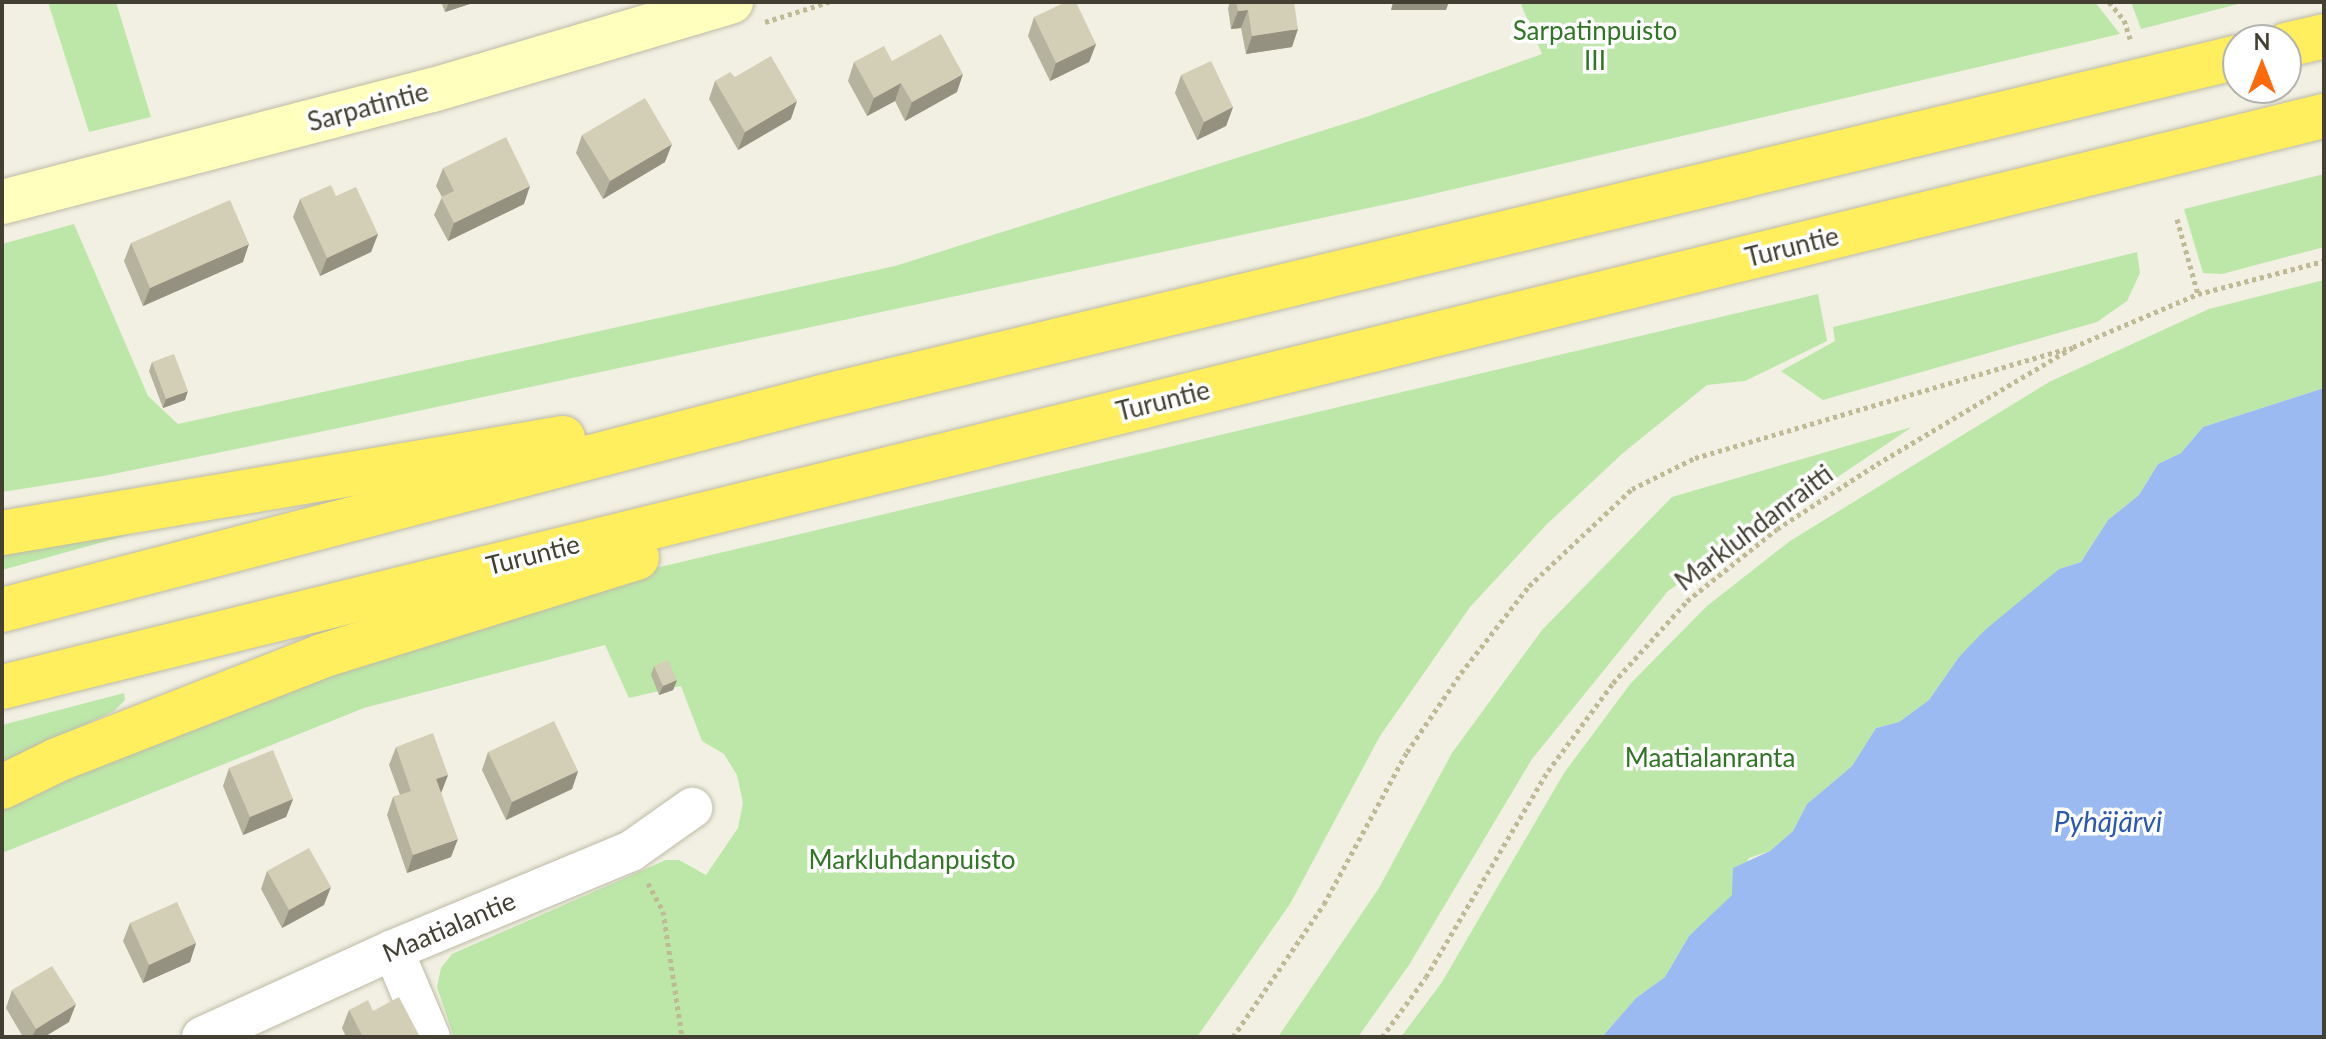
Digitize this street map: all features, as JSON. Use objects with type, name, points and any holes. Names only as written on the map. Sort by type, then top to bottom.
[{"type":"highway","points":[[2302,41],[2324,36]]},
{"type":"highway","points":[[2,610],[822,397],[2222,61]]},
{"type":"highway","name":"Turuntie","points":[[2,687],[2324,116]]},
{"type":"highway","points":[[2,533],[468,453],[822,397]]},
{"type":"highway","points":[[2,787],[57,760],[322,656],[1134,408]]},
{"type":"main road","name":"Sarpatintie","points":[[2,202],[433,90],[731,2]]},
{"type":"street","name":"Maatialantie","points":[[202,1037],[393,950],[631,851],[692,808]]},
{"type":"street","points":[[393,950],[430,1037]]},
{"type":"path","points":[[2109,2],[2124,20],[2130,39]]},
{"type":"path","points":[[2177,219],[2198,294]]},
{"type":"path","name":"Markluhdanraitti","points":[[1382,1037],[1426,977],[1548,771],[1613,683],[1687,601],[1777,529],[1877,464],[2073,347],[2198,294],[2324,261]]},
{"type":"path","points":[[1233,1037],[1324,904],[1407,752],[1461,673],[1529,586],[1632,489],[1695,458],[2073,347]]},
{"type":"path","points":[[631,851],[663,911],[682,1037]]},
{"type":"green space","points":[[48,2],[116,2],[151,117],[89,132]]},
{"type":"green space","name":"Sarpatinpuisto III","points":[[1520,2],[2095,2],[2120,34],[1420,197],[315,433],[103,476],[2,492],[2,244],[74,224],[148,396],[178,424],[895,266],[1366,117],[1542,54]]},
{"type":"green space","points":[[2131,2],[2246,2],[2141,29]]},
{"type":"green space","points":[[2324,174],[2324,247],[2222,274],[2203,273],[2184,209]]},
{"type":"green space","points":[[2137,252],[2140,273],[2127,301],[2097,322],[1823,400],[1781,371],[1835,341],[1833,327]]},
{"type":"green space","name":"Maatialanranta","points":[[2324,280],[2324,388],[2203,427],[2181,453],[2158,464],[2139,495],[2108,520],[2081,562],[2059,569],[1959,657],[1929,700],[1899,722],[1876,728],[1852,766],[1807,804],[1793,831],[1770,851],[1749,858],[1733,895],[1689,936],[1665,977],[1636,998],[1602,1037],[1401,1037],[1442,982],[1564,773],[1631,683],[1707,606],[1790,541],[2049,382],[2209,309]]},
{"type":"green space","name":"Markluhdanpuisto","points":[[1818,294],[1827,341],[1745,381],[1707,385],[1623,453],[1547,524],[1470,607],[1380,736],[1290,904],[1197,1037],[454,1037],[437,987],[441,968],[452,954],[666,860],[679,860],[706,875],[738,828],[743,803],[737,775],[724,754],[702,741],[681,686],[629,698],[605,645],[364,708],[2,853],[2,804],[225,712],[613,578]]},
{"type":"green space","points":[[1912,427],[1668,591],[1532,759],[1409,965],[1358,1037],[1278,1037],[1379,888],[1452,753],[1542,630],[1672,497]]},
{"type":"green space","points":[[132,534],[2,570],[2,553]]},
{"type":"green space","points":[[124,693],[125,700],[114,711],[2,763],[2,725]]},
{"type":"water","name":"Pyhäjärvi","points":[[2324,388],[2324,1037],[1602,1037],[1636,998],[1665,977],[1689,936],[1732,895],[1733,868],[1770,851],[1793,831],[1807,804],[1852,766],[1876,728],[1899,722],[1929,700],[1959,657],[1985,630],[2059,569],[2081,562],[2108,520],[2139,495],[2158,464],[2181,453],[2203,427]]},
{"type":"building","points":[[1066,2],[1076,2],[1096,44],[1056,63],[1034,17]]},
{"type":"building","points":[[1236,2],[1294,2],[1298,29],[1252,36],[1248,10],[1238,11]]},
{"type":"building","points":[[941,34],[963,74],[912,102],[901,83],[874,98],[854,62],[884,46],[892,61]]},
{"type":"building","points":[[771,56],[797,101],[745,132],[715,81],[730,72],[735,77]]},
{"type":"building","points":[[1211,61],[1233,107],[1204,122],[1181,75]]},
{"type":"building","points":[[645,98],[672,144],[610,181],[582,135]]},
{"type":"building","points":[[506,137],[530,186],[454,223],[441,197],[454,191],[443,168]]},
{"type":"building","points":[[331,185],[336,196],[356,187],[378,234],[327,258],[300,199]]},
{"type":"building","points":[[230,200],[249,244],[150,288],[131,243]]},
{"type":"building","points":[[174,354],[188,391],[166,399],[152,362]]},
{"type":"building","points":[[668,660],[677,680],[663,686],[654,666]]},
{"type":"building","points":[[554,721],[578,771],[512,802],[488,752]]},
{"type":"building","points":[[433,733],[448,775],[436,779],[458,839],[413,855],[393,797],[411,791],[396,747]]},
{"type":"building","points":[[273,750],[293,799],[250,817],[229,768]]},
{"type":"building","points":[[309,848],[331,887],[289,910],[267,871]]},
{"type":"building","points":[[177,902],[196,943],[149,965],[130,923]]},
{"type":"building","points":[[52,966],[76,1004],[36,1029],[12,990]]},
{"type":"building","points":[[399,997],[419,1035],[363,1037],[349,1010],[368,1000],[373,1011]]}]
